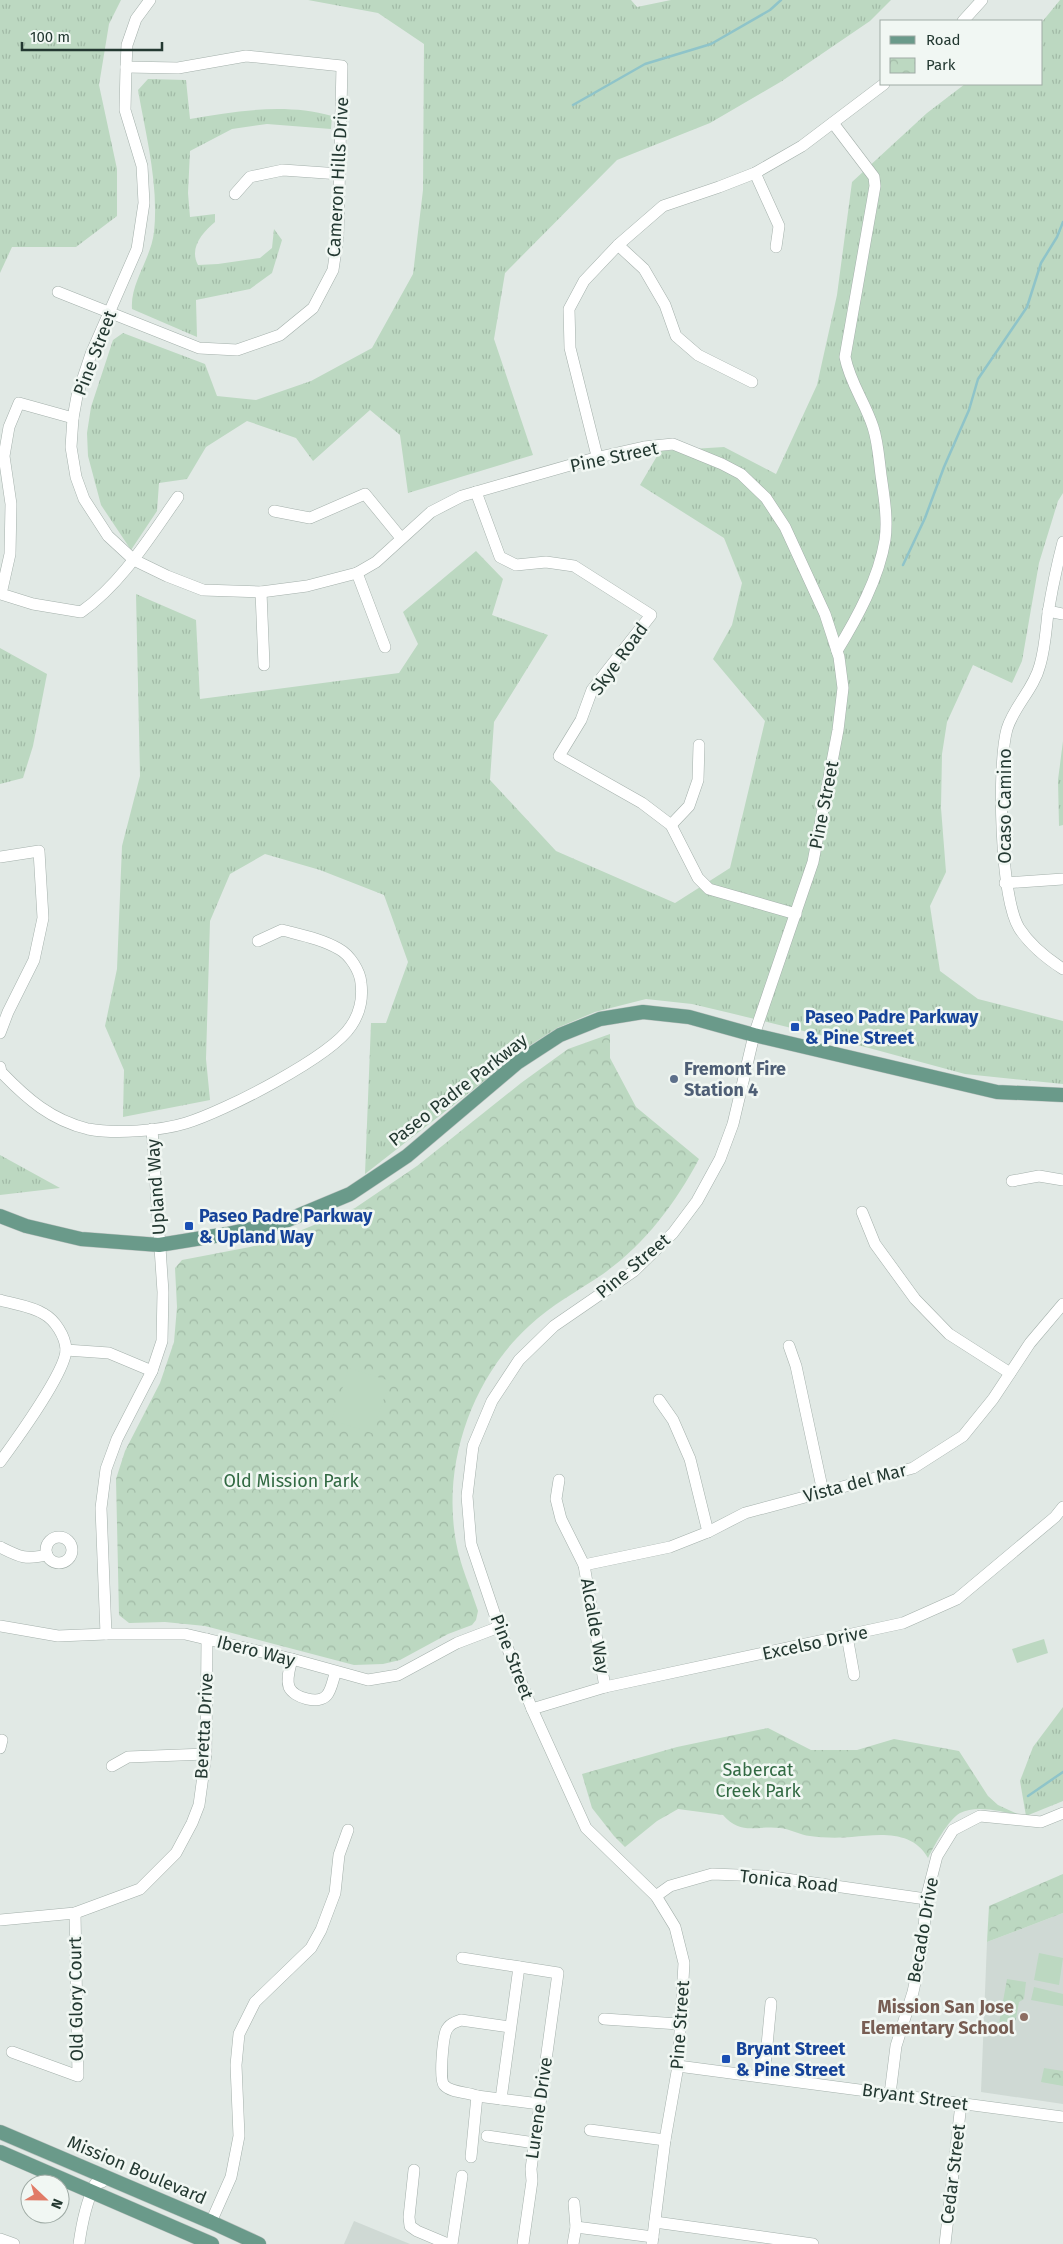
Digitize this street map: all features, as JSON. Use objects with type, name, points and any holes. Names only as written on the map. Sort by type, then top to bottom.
[{"type":"main road","name":"Paseo Padre Parkway","points":[[0,1216],[26,1226],[81,1240],[160,1245],[227,1234],[283,1222],[350,1194],[407,1156],[517,1063],[560,1035],[600,1019],[643,1012],[689,1017],[754,1035],[997,1092],[1063,1095]]},
{"type":"main road","name":"Mission Boulevard","points":[[0,2132],[259,2244]]},
{"type":"main road","points":[[0,2152],[212,2244]]},
{"type":"street","name":"Pine Street","points":[[150,0],[136,19],[127,45],[125,110],[142,166],[144,204],[136,249],[91,354],[77,396],[73,418],[72,446],[76,477],[84,499],[108,536],[134,560],[167,576],[203,590],[261,592],[307,586],[357,573],[376,562],[431,512],[462,496],[595,458],[644,447],[674,444],[741,474],[766,498],[785,527],[825,614],[837,651],[843,688],[838,730],[813,862],[754,1035],[734,1124],[720,1159],[697,1201],[673,1233],[634,1271],[554,1326],[519,1360],[492,1401],[472,1446],[467,1496],[471,1544],[499,1627],[532,1709],[586,1828],[656,1896],[675,1927],[684,1963],[678,2066],[665,2140],[653,2241]]},
{"type":"street","points":[[964,20],[982,0]]},
{"type":"street","name":"Cameron Hills Drive","points":[[58,292],[109,314],[199,348],[237,350],[280,335],[313,308],[332,270],[338,236],[342,66],[246,56],[178,68],[126,67]]},
{"type":"street","points":[[595,458],[597,456],[570,348],[569,310],[584,281],[618,245],[663,206],[719,188],[755,173],[802,146],[883,85]]},
{"type":"street","points":[[833,123],[874,177],[875,186],[844,357],[849,376],[874,428],[886,508],[885,540],[879,562],[866,598],[837,651]]},
{"type":"street","points":[[234,194],[250,177],[283,170],[340,174]]},
{"type":"street","points":[[755,173],[779,226],[776,247]]},
{"type":"street","points":[[618,245],[644,269],[665,305],[676,336],[698,355],[752,382]]},
{"type":"street","points":[[73,418],[19,403],[8,427],[4,456],[11,504],[10,554],[1,594],[33,604],[81,612],[102,598],[134,560],[178,497]]},
{"type":"street","name":"Skye Road","points":[[476,492],[500,557],[516,565],[546,562],[574,566],[651,615],[592,690],[580,720],[559,756],[642,803],[671,825],[698,878],[709,888],[796,914]]},
{"type":"street","points":[[274,511],[310,518],[365,494],[401,538]]},
{"type":"street","name":"Ocaso Camino","points":[[1063,542],[1048,612],[1040,666],[1008,727],[1002,751],[1006,883],[1012,913],[1019,927],[1043,956],[1063,969]]},
{"type":"street","points":[[357,573],[385,647]]},
{"type":"street","points":[[261,592],[264,665]]},
{"type":"street","points":[[1048,612],[1063,614]]},
{"type":"street","points":[[671,825],[689,806],[698,780],[698,745]]},
{"type":"street","points":[[0,857],[39,850],[43,918],[34,960],[4,1009],[0,1033]]},
{"type":"street","points":[[1006,883],[1063,879]]},
{"type":"street","points":[[0,1067],[1,1072],[24,1096],[42,1110],[67,1123],[108,1131],[152,1129],[186,1124],[230,1105],[302,1066],[340,1040],[359,1012],[362,995],[361,978],[353,962],[341,950],[318,940],[282,930],[258,941]]},
{"type":"street","name":"Upland Way","points":[[106,1634],[101,1508],[106,1469],[117,1439],[152,1371],[162,1340],[164,1292],[152,1129]]},
{"type":"street","points":[[1012,1181],[1039,1176],[1063,1180]]},
{"type":"street","points":[[862,1212],[875,1244],[915,1299],[949,1334],[1010,1373]]},
{"type":"street","points":[[0,1300],[44,1314],[58,1328],[66,1350],[58,1372],[28,1425],[0,1462]]},
{"type":"street","name":"Vista del Mar","points":[[584,1565],[670,1547],[708,1532],[745,1514],[913,1468],[963,1436],[993,1399],[1030,1342],[1063,1304]]},
{"type":"street","points":[[789,1346],[796,1366],[823,1492]]},
{"type":"street","points":[[66,1350],[109,1353],[152,1371]]},
{"type":"street","points":[[659,1400],[673,1420],[690,1459],[708,1532]]},
{"type":"street","name":"Alcalde Way","points":[[559,1480],[556,1499],[561,1519],[584,1565],[605,1687]]},
{"type":"street","name":"Excelso Drive","points":[[532,1709],[605,1687],[903,1623],[957,1599],[1055,1517],[1063,1507]]},
{"type":"street","points":[[0,1547],[18,1556],[30,1559],[47,1555]]},
{"type":"street","name":"Ibero Way","points":[[0,1626],[58,1636],[185,1634],[292,1659],[368,1680],[398,1675],[457,1643],[499,1627]]},
{"type":"street","points":[[847,1636],[854,1675]]},
{"type":"street","name":"Beretta Drive","points":[[0,1920],[75,1913],[140,1889],[176,1853],[199,1805],[206,1754],[207,1639]]},
{"type":"street","points":[[292,1659],[288,1679],[289,1686],[296,1693],[312,1700],[319,1700],[327,1695],[336,1672]]},
{"type":"street","points":[[112,1766],[128,1757],[206,1754]]},
{"type":"street","name":"Becado Drive","points":[[890,2094],[896,2046],[913,1992],[923,1945],[926,1898],[937,1856],[953,1830],[980,1816],[1041,1822],[1063,1813]]},
{"type":"street","points":[[211,2222],[230,2177],[239,2136],[236,2065],[239,2034],[255,2002],[311,1948],[321,1930],[335,1893],[339,1855],[348,1830]]},
{"type":"street","name":"Tonica Road","points":[[656,1896],[670,1886],[712,1874],[765,1876],[926,1898]]},
{"type":"street","name":"Old Glory Court","points":[[12,2052],[78,2076],[75,1913]]},
{"type":"street","points":[[462,1958],[519,1967],[501,2099]]},
{"type":"street","name":"Lurene Drive","points":[[519,1967],[558,1972],[531,2169],[532,2181],[523,2244]]},
{"type":"street","points":[[764,2077],[771,2003]]},
{"type":"street","points":[[604,2019],[679,2024]]},
{"type":"street","points":[[510,2027],[461,2020],[453,2022],[446,2030],[440,2078],[444,2085],[451,2090],[468,2092],[477,2096],[540,2104]]},
{"type":"street","name":"Bryant Street","points":[[678,2066],[1063,2117]]},
{"type":"street","points":[[471,2157],[477,2096]]},
{"type":"street","name":"Cedar Street","points":[[945,2244],[961,2104]]},
{"type":"street","points":[[590,2130],[665,2140]]},
{"type":"street","points":[[487,2136],[535,2143]]},
{"type":"street","points":[[414,2170],[409,2217],[410,2226],[417,2231],[448,2244]]},
{"type":"street","points":[[452,2244],[462,2176]]},
{"type":"street","points":[[79,2244],[86,2204],[95,2184],[102,2182],[107,2177]]},
{"type":"street","points":[[574,2203],[576,2227],[574,2244]]},
{"type":"street","points":[[655,2222],[809,2244]]},
{"type":"street","points":[[576,2227],[653,2241]]},
{"type":"street","points":[[0,2239],[14,2244]]},
{"type":"shaded area","name":"Mission San Jose Elementary School","points":[[1063,1913],[1063,2104],[981,2092],[987,1942]]},
{"type":"shaded area","points":[[354,2221],[410,2244],[344,2244]]},
{"type":"green space","points":[[0,0],[121,0],[109,24],[99,85],[117,169],[117,216],[76,247],[12,247],[0,273]]},
{"type":"green space","points":[[308,0],[631,0],[637,7],[671,0],[891,0],[870,21],[782,81],[710,123],[617,160],[505,273],[494,339],[533,455],[408,493],[400,435],[370,410],[313,461],[296,438],[247,421],[206,447],[187,479],[159,483],[157,511],[131,550],[101,505],[88,456],[87,433],[91,407],[113,340],[123,333],[205,364],[217,396],[256,400],[311,381],[372,348],[413,274],[423,190],[424,44],[378,13]]},
{"type":"green space","points":[[1060,0],[1063,0],[1063,493],[1058,501],[1039,563],[1022,661],[1012,683],[973,665],[947,722],[942,754],[941,808],[946,872],[930,906],[940,971],[978,999],[1063,1021],[1063,1084],[965,1074],[832,1038],[692,1004],[646,999],[595,1012],[557,1028],[529,1046],[365,1174],[371,1023],[386,1023],[408,962],[384,895],[320,870],[265,854],[230,874],[210,921],[206,1059],[210,1100],[123,1117],[124,1070],[105,1026],[117,969],[122,846],[140,776],[136,594],[196,620],[200,699],[399,673],[418,644],[403,612],[476,551],[503,579],[492,615],[548,635],[494,722],[490,780],[556,851],[675,903],[730,868],[765,721],[713,659],[732,625],[742,583],[724,538],[640,485],[660,451],[724,447],[776,474],[817,385],[837,295],[852,182],[927,113],[964,85],[1043,85],[1043,21]]},
{"type":"green space","points":[[148,79],[186,80],[190,119],[225,113],[279,109],[314,112],[332,116],[331,129],[267,124],[232,129],[190,151],[188,193],[190,217],[215,214],[215,222],[198,241],[196,247],[195,253],[198,265],[260,258],[272,248],[274,229],[282,240],[272,273],[250,289],[196,300],[197,337],[132,309],[134,290],[149,252],[154,232],[155,196],[138,90]]},
{"type":"green space","points":[[0,648],[47,674],[33,746],[23,778],[0,784]]},
{"type":"green space","points":[[1063,741],[1063,825],[1059,826],[1058,780]]},
{"type":"green space","name":"Old Mission Park","points":[[610,1034],[610,1058],[636,1107],[699,1159],[680,1192],[646,1236],[603,1274],[537,1318],[509,1347],[491,1371],[477,1397],[466,1425],[453,1483],[453,1513],[456,1542],[478,1611],[476,1620],[472,1625],[448,1634],[400,1660],[383,1664],[354,1665],[205,1626],[165,1622],[129,1623],[119,1615],[116,1479],[125,1451],[160,1383],[174,1342],[177,1307],[175,1268],[182,1260],[250,1247],[280,1239],[355,1208],[417,1166],[521,1083],[568,1049]]},
{"type":"green space","points":[[0,1155],[60,1188],[0,1195]]},
{"type":"green space","points":[[349,1368],[390,1381],[372,1433],[332,1420]]},
{"type":"green space","points":[[1044,1639],[1048,1653],[1017,1663],[1012,1649]]},
{"type":"green space","points":[[1063,1707],[1063,1801],[1026,1816],[1020,1781],[1033,1747]]},
{"type":"green space","name":"Sabercat Creek Park","points":[[768,1728],[811,1750],[857,1750],[894,1739],[959,1751],[988,1796],[998,1805],[1022,1816],[982,1809],[967,1810],[960,1813],[946,1827],[928,1858],[914,1842],[895,1836],[815,1837],[772,1827],[743,1828],[723,1815],[678,1809],[657,1821],[625,1847],[592,1808],[582,1774],[677,1747]]},
{"type":"green space","points":[[1063,1874],[1063,1913],[987,1942],[989,1906]]},
{"type":"green space","points":[[1039,1953],[1063,1958],[1059,1985],[1034,1980]]},
{"type":"green space","points":[[1007,1979],[1026,1982],[1024,1999],[1019,2002],[1016,2019],[1010,2031],[998,2029]]},
{"type":"green space","points":[[1034,1987],[1063,1994],[1063,2006],[1031,2000]]},
{"type":"green space","points":[[1044,2068],[1063,2071],[1063,2086],[1041,2082]]},
{"type":"waterway","points":[[573,105],[645,64],[711,44],[770,10],[781,0]]},
{"type":"waterway","points":[[903,565],[925,518],[944,467],[969,410],[978,379],[1027,307],[1041,263],[1057,237],[1063,222]]},
{"type":"waterway","points":[[1028,1796],[1063,1772]]},
{"type":"place","name":"Paseo Padre Parkway & Pine Street","points":[[795,1027]]},
{"type":"place","name":"Fremont Fire Station 4","points":[[674,1079]]},
{"type":"place","name":"Paseo Padre Parkway & Upland Way","points":[[189,1226]]},
{"type":"place","name":"Mission San Jose Elementary School","points":[[1024,2017]]},
{"type":"place","name":"Bryant Street & Pine Street","points":[[726,2059]]}]
